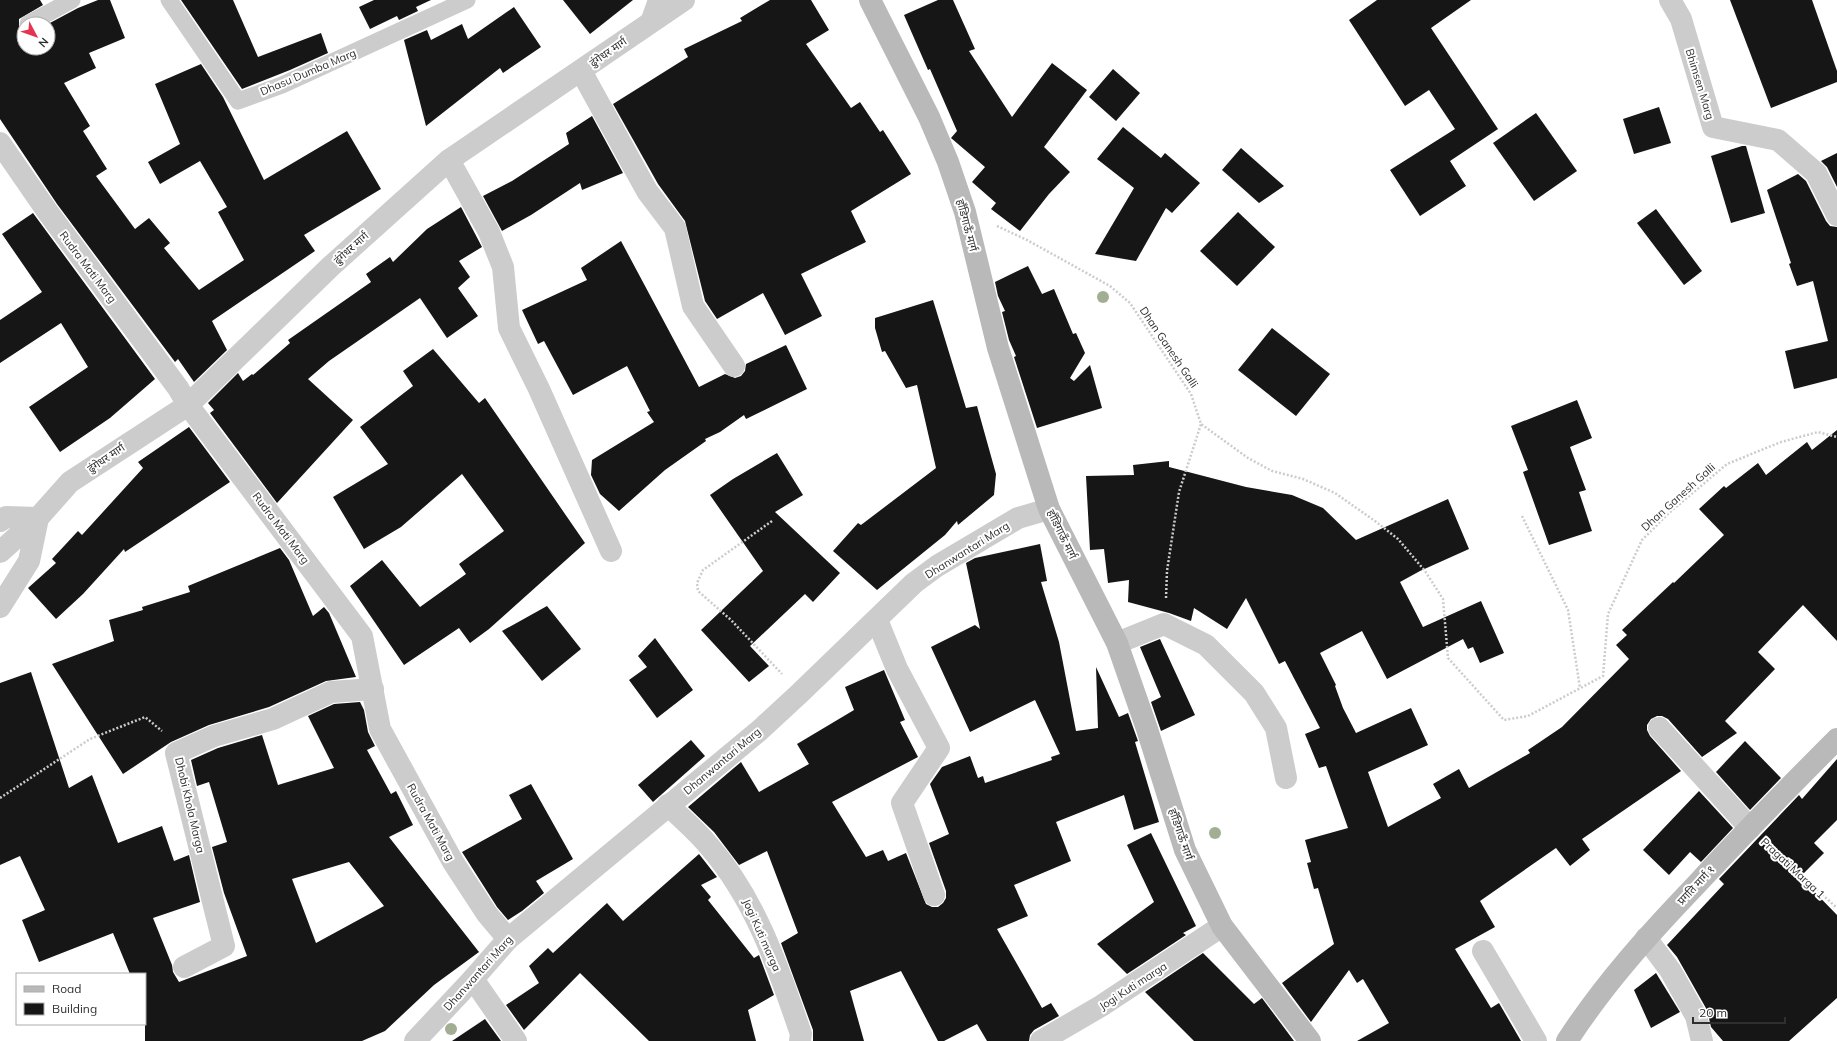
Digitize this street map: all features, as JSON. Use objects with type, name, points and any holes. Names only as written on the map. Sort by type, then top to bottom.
[{"type":"main road","name":"हाँडिगाऊँ मार्ग","points":[[870,0],[929,117],[948,162],[965,212],[998,348],[1049,509],[1117,643],[1147,729],[1185,850],[1222,926],[1310,1041]]},
{"type":"main road","name":"प्रगति मार्ग १","points":[[1567,1041],[1589,1007],[1646,938],[1837,739]]},
{"type":"street","points":[[652,20],[659,0]]},
{"type":"street","name":"ढुंगेधर मार्ग","points":[[0,552],[38,518],[70,482],[188,405],[330,267],[449,160],[581,71],[652,20],[684,0]]},
{"type":"street","name":"Bhimsen Marg","points":[[1670,0],[1680,19],[1713,127],[1778,140],[1816,173],[1837,215]]},
{"type":"street","points":[[581,71],[647,190],[675,228],[693,306],[734,366]]},
{"type":"street","name":"Rudra Mati Marg","points":[[0,143],[47,211],[178,388],[188,405],[362,636],[380,729],[452,862],[487,914],[508,939]]},
{"type":"street","points":[[449,160],[489,232],[503,267],[509,328],[539,389],[611,551]]},
{"type":"street","name":"Dhanwantari Marg","points":[[415,1041],[508,939],[760,730],[877,620],[914,583],[937,566],[1018,518],[1049,509]]},
{"type":"street","points":[[0,521],[6,517],[38,518],[29,561],[0,608]]},
{"type":"street","points":[[877,620],[897,668],[939,748],[902,803],[934,895]]},
{"type":"street","points":[[1117,643],[1164,624],[1206,645],[1254,693],[1276,728],[1286,778]]},
{"type":"street","name":"Dhobi Khola Marga","points":[[184,967],[224,946],[176,754],[214,736],[273,719],[331,692],[373,689]]},
{"type":"street","points":[[1659,728],[1750,828]]},
{"type":"street","name":"Jogi Kuti marga","points":[[668,805],[709,845],[736,880],[754,913],[777,964],[801,1034],[800,1041]]},
{"type":"street","name":"Jogi Kuti marga","points":[[1041,1041],[1102,1006],[1222,926]]},
{"type":"street","points":[[1646,938],[1670,970],[1696,1016],[1702,1041]]},
{"type":"street","points":[[1483,951],[1536,1041]]},
{"type":"street","points":[[473,979],[516,1041]]},
{"type":"lane","points":[[43,16],[72,0]]},
{"type":"lane","name":"Dhasu Dumba Marg","points":[[169,0],[238,100],[282,85],[467,0]]},
{"type":"path","name":"Dhan Ganesh Galli","points":[[965,212],[1027,240],[1110,286],[1130,303],[1190,394],[1201,424],[1248,458],[1272,471],[1304,479],[1335,493],[1398,539],[1425,571],[1443,599],[1448,658],[1504,720],[1528,716],[1603,676],[1608,614],[1642,540],[1669,513],[1727,464],[1780,442],[1818,432],[1837,436]]},
{"type":"path","points":[[1164,624],[1168,571],[1179,492],[1201,424]]},
{"type":"path","points":[[1522,516],[1568,610],[1580,688]]},
{"type":"path","points":[[772,521],[703,570],[697,582],[698,591],[731,620],[800,693]]},
{"type":"path","points":[[0,798],[90,739],[146,717],[163,731],[176,754]]},
{"type":"path","name":"Pragati Marga 1","points":[[1750,828],[1837,908]]},
{"type":"building","points":[[0,0],[40,0],[43,5],[24,16],[16,16],[16,56],[56,56],[56,20],[78,8],[98,0],[110,0],[125,38],[89,53],[96,68],[64,83],[90,126],[83,131],[107,169],[96,176],[135,229],[149,218],[170,243],[164,248],[199,290],[244,260],[218,212],[227,207],[200,161],[160,184],[148,162],[180,144],[155,84],[201,64],[223,97],[264,180],[347,131],[381,189],[304,235],[315,251],[212,321],[227,350],[194,382],[178,359],[175,362],[57,204],[0,119]]},
{"type":"building","points":[[181,0],[233,0],[258,57],[321,33],[328,53],[242,89]]},
{"type":"building","points":[[374,0],[431,0],[416,7],[418,11],[399,20],[397,16],[370,29],[359,7]]},
{"type":"building","points":[[563,0],[633,0],[590,34]]},
{"type":"building","points":[[770,0],[811,0],[829,30],[806,44],[851,108],[860,102],[880,132],[883,130],[911,174],[851,211],[866,242],[801,274],[822,316],[785,335],[763,293],[717,319],[705,301],[685,221],[658,184],[613,104],[688,57],[684,49],[742,21],[740,18]]},
{"type":"building","points":[[938,0],[953,0],[975,49],[969,51],[1012,117],[1052,63],[1087,90],[1044,147],[1070,172],[1049,194],[1020,231],[991,209],[996,203],[972,182],[985,167],[951,138],[957,131],[930,69],[928,70],[904,15]]},
{"type":"building","points":[[1377,0],[1471,0],[1431,28],[1498,129],[1450,161],[1466,186],[1420,216],[1390,170],[1455,129],[1429,90],[1405,106],[1349,20]]},
{"type":"building","points":[[1730,0],[1812,0],[1837,71],[1837,82],[1771,108]]},
{"type":"building","points":[[514,7],[541,47],[503,73],[500,68],[426,126],[404,40],[427,30],[431,40],[462,24],[468,39]]},
{"type":"building","points":[[1113,69],[1140,93],[1116,121],[1089,97]]},
{"type":"building","points":[[1659,107],[1671,143],[1634,154],[1623,119]]},
{"type":"building","points":[[1536,113],[1577,171],[1534,201],[1493,143]]},
{"type":"building","points":[[592,116],[623,173],[582,190],[580,183],[531,215],[502,231],[483,196],[512,181],[569,144],[566,133]]},
{"type":"building","points":[[1123,127],[1161,158],[1165,153],[1200,183],[1172,213],[1166,208],[1136,261],[1095,254],[1134,188],[1097,159]]},
{"type":"building","points":[[1746,146],[1765,213],[1731,223],[1711,156]]},
{"type":"building","points":[[1241,148],[1284,186],[1259,203],[1222,170]]},
{"type":"building","points":[[1837,153],[1837,187],[1827,167],[1821,161]]},
{"type":"building","points":[[1798,174],[1806,181],[1826,221],[1830,226],[1837,227],[1837,378],[1794,389],[1785,351],[1828,341],[1813,281],[1797,286],[1767,190]]},
{"type":"building","points":[[461,207],[482,247],[459,261],[470,277],[458,288],[478,316],[447,338],[420,298],[329,361],[308,379],[353,420],[277,503],[210,413],[214,410],[208,403],[238,373],[243,381],[252,374],[253,375],[290,343],[288,340],[371,282],[366,274],[390,257],[393,262],[427,229]]},
{"type":"building","points":[[1656,209],[1702,271],[1684,285],[1637,223]]},
{"type":"building","points":[[1238,212],[1275,247],[1237,286],[1200,251]]},
{"type":"building","points":[[33,213],[155,379],[110,418],[60,452],[29,407],[88,367],[61,323],[0,363],[0,320],[42,292],[2,234]]},
{"type":"building","points":[[621,241],[699,387],[725,374],[735,378],[741,376],[745,371],[746,364],[786,345],[807,389],[746,419],[744,415],[720,432],[705,439],[706,441],[665,470],[619,511],[600,494],[591,475],[592,460],[654,422],[647,412],[650,411],[627,366],[573,395],[544,341],[538,344],[522,310],[587,280],[581,268]]},
{"type":"building","points":[[1028,266],[1042,294],[1054,289],[1073,334],[1076,333],[1085,353],[1070,378],[1074,381],[1090,365],[1102,408],[1037,428],[1014,357],[1016,356],[1009,340],[1002,312],[1005,311],[998,296],[995,282]]},
{"type":"building","points":[[933,300],[966,408],[977,406],[996,474],[994,495],[958,525],[957,521],[945,535],[877,590],[833,551],[858,523],[861,525],[936,468],[917,385],[906,388],[885,351],[882,352],[875,328],[875,318]]},
{"type":"building","points":[[1272,328],[1330,374],[1296,416],[1238,370]]},
{"type":"building","points":[[433,349],[479,403],[485,398],[585,543],[489,629],[470,643],[459,628],[404,665],[350,586],[382,560],[420,607],[466,574],[459,564],[504,531],[462,474],[401,527],[364,549],[333,497],[388,464],[360,427],[413,386],[403,371]]},
{"type":"building","points":[[1577,400],[1592,438],[1570,447],[1586,490],[1579,492],[1592,531],[1549,545],[1523,472],[1528,470],[1511,426]]},
{"type":"building","points":[[189,427],[230,482],[125,552],[124,549],[83,594],[56,619],[28,588],[56,563],[52,559],[78,531],[82,535],[143,468],[138,462]]},
{"type":"building","points":[[1837,430],[1837,641],[1803,605],[1758,652],[1775,669],[1725,721],[1737,733],[1702,757],[1668,719],[1662,716],[1657,716],[1651,719],[1647,725],[1647,730],[1650,736],[1681,771],[1582,839],[1590,850],[1570,866],[1556,848],[1480,901],[1495,927],[1455,949],[1491,1008],[1499,1003],[1521,1041],[1357,1041],[1389,1023],[1363,979],[1357,983],[1349,970],[1311,1022],[1282,983],[1334,944],[1318,888],[1314,889],[1307,863],[1311,862],[1305,840],[1348,828],[1326,766],[1319,768],[1305,734],[1320,728],[1285,661],[1279,664],[1246,598],[1227,629],[1194,608],[1191,621],[1169,613],[1128,602],[1129,580],[1108,583],[1104,549],[1090,550],[1086,476],[1134,475],[1133,465],[1169,461],[1169,467],[1246,487],[1292,495],[1323,508],[1356,540],[1448,499],[1469,549],[1420,571],[1400,582],[1423,627],[1481,601],[1504,653],[1480,663],[1473,647],[1468,649],[1463,639],[1387,679],[1362,631],[1320,653],[1336,685],[1335,686],[1343,708],[1356,733],[1411,708],[1428,745],[1368,772],[1388,827],[1441,798],[1433,784],[1459,769],[1469,788],[1530,753],[1528,750],[1562,727],[1629,659],[1616,645],[1627,635],[1622,630],[1724,535],[1699,509],[1724,486],[1726,488],[1758,463],[1766,475],[1807,442],[1812,450]]},
{"type":"building","points":[[777,453],[803,495],[775,512],[840,573],[813,602],[805,594],[750,646],[769,666],[749,682],[701,630],[763,571],[710,495],[733,479]]},
{"type":"building","points":[[1040,544],[1047,581],[1041,582],[1059,642],[1076,731],[1098,728],[1096,667],[1119,717],[1128,713],[1138,741],[1135,742],[1159,822],[1134,830],[1124,795],[1056,822],[1071,861],[1014,885],[1028,916],[997,929],[1042,1008],[1051,1003],[1059,1016],[1034,1030],[1030,1035],[1029,1041],[987,1041],[977,1024],[944,1041],[938,1041],[901,971],[850,991],[864,1041],[813,1041],[813,1030],[781,943],[798,933],[767,851],[739,865],[714,832],[688,807],[741,762],[759,792],[809,764],[797,744],[854,710],[845,687],[884,670],[905,720],[900,722],[918,757],[832,802],[866,857],[883,850],[888,861],[906,853],[926,904],[932,907],[938,907],[946,898],[946,891],[929,843],[949,834],[930,784],[942,767],[970,756],[978,778],[983,776],[985,783],[1052,760],[1051,757],[1060,754],[1035,700],[970,732],[931,647],[975,625],[980,629],[966,563],[975,558]]},
{"type":"building","points":[[280,548],[289,560],[313,616],[324,607],[329,613],[356,677],[326,681],[269,707],[209,725],[171,742],[123,774],[52,664],[114,641],[109,620],[143,610],[142,607],[190,592],[188,586]]},
{"type":"building","points":[[547,606],[581,649],[542,681],[502,631]]},
{"type":"building","points":[[655,638],[693,690],[657,718],[629,680],[647,667],[638,656]]},
{"type":"building","points":[[1160,639],[1195,715],[1161,731],[1151,702],[1161,697],[1140,647]]},
{"type":"building","points":[[31,672],[69,788],[92,775],[118,843],[162,826],[174,861],[189,855],[200,902],[153,918],[172,965],[173,972],[179,982],[247,956],[224,893],[212,847],[227,842],[209,782],[197,786],[191,760],[218,748],[262,735],[278,785],[334,768],[308,716],[334,704],[360,702],[364,710],[368,732],[375,746],[367,750],[391,794],[396,791],[413,825],[389,837],[479,952],[434,985],[385,1031],[362,1041],[145,1041],[146,973],[130,973],[113,933],[39,962],[22,920],[45,910],[20,856],[0,865],[0,683]],"holes":[[[349,862],[384,906],[316,943],[292,879]]]},
{"type":"building","points":[[691,740],[705,756],[653,802],[638,785]]},
{"type":"building","points":[[1745,741],[1781,778],[1750,810],[1716,772]]},
{"type":"building","points":[[1837,759],[1837,820],[1814,843],[1824,853],[1800,877],[1837,915],[1837,998],[1789,1041],[1723,1041],[1711,1027],[1707,1010],[1677,957],[1667,945],[1724,884],[1719,879],[1799,795],[1802,799]]},
{"type":"building","points":[[531,784],[573,859],[536,881],[544,893],[522,911],[508,920],[497,907],[462,852],[522,819],[509,795]]},
{"type":"building","points":[[1699,791],[1733,828],[1701,862],[1690,852],[1669,875],[1643,850]]},
{"type":"building","points":[[1151,833],[1196,926],[1183,933],[1186,935],[1127,974],[1097,944],[1154,902],[1127,845]]},
{"type":"building","points":[[699,854],[717,877],[701,885],[711,897],[708,900],[754,958],[759,955],[774,995],[748,1010],[756,1041],[649,1041],[580,973],[524,1030],[506,1005],[539,983],[529,966],[548,948],[553,953],[607,903],[623,921]]},
{"type":"building","points":[[1203,953],[1254,1004],[1262,998],[1294,1041],[1194,1041],[1145,992]]},
{"type":"building","points":[[1656,973],[1680,1012],[1651,1028],[1634,990]]},
{"type":"building","points":[[485,1019],[501,1041],[452,1041]]}]
